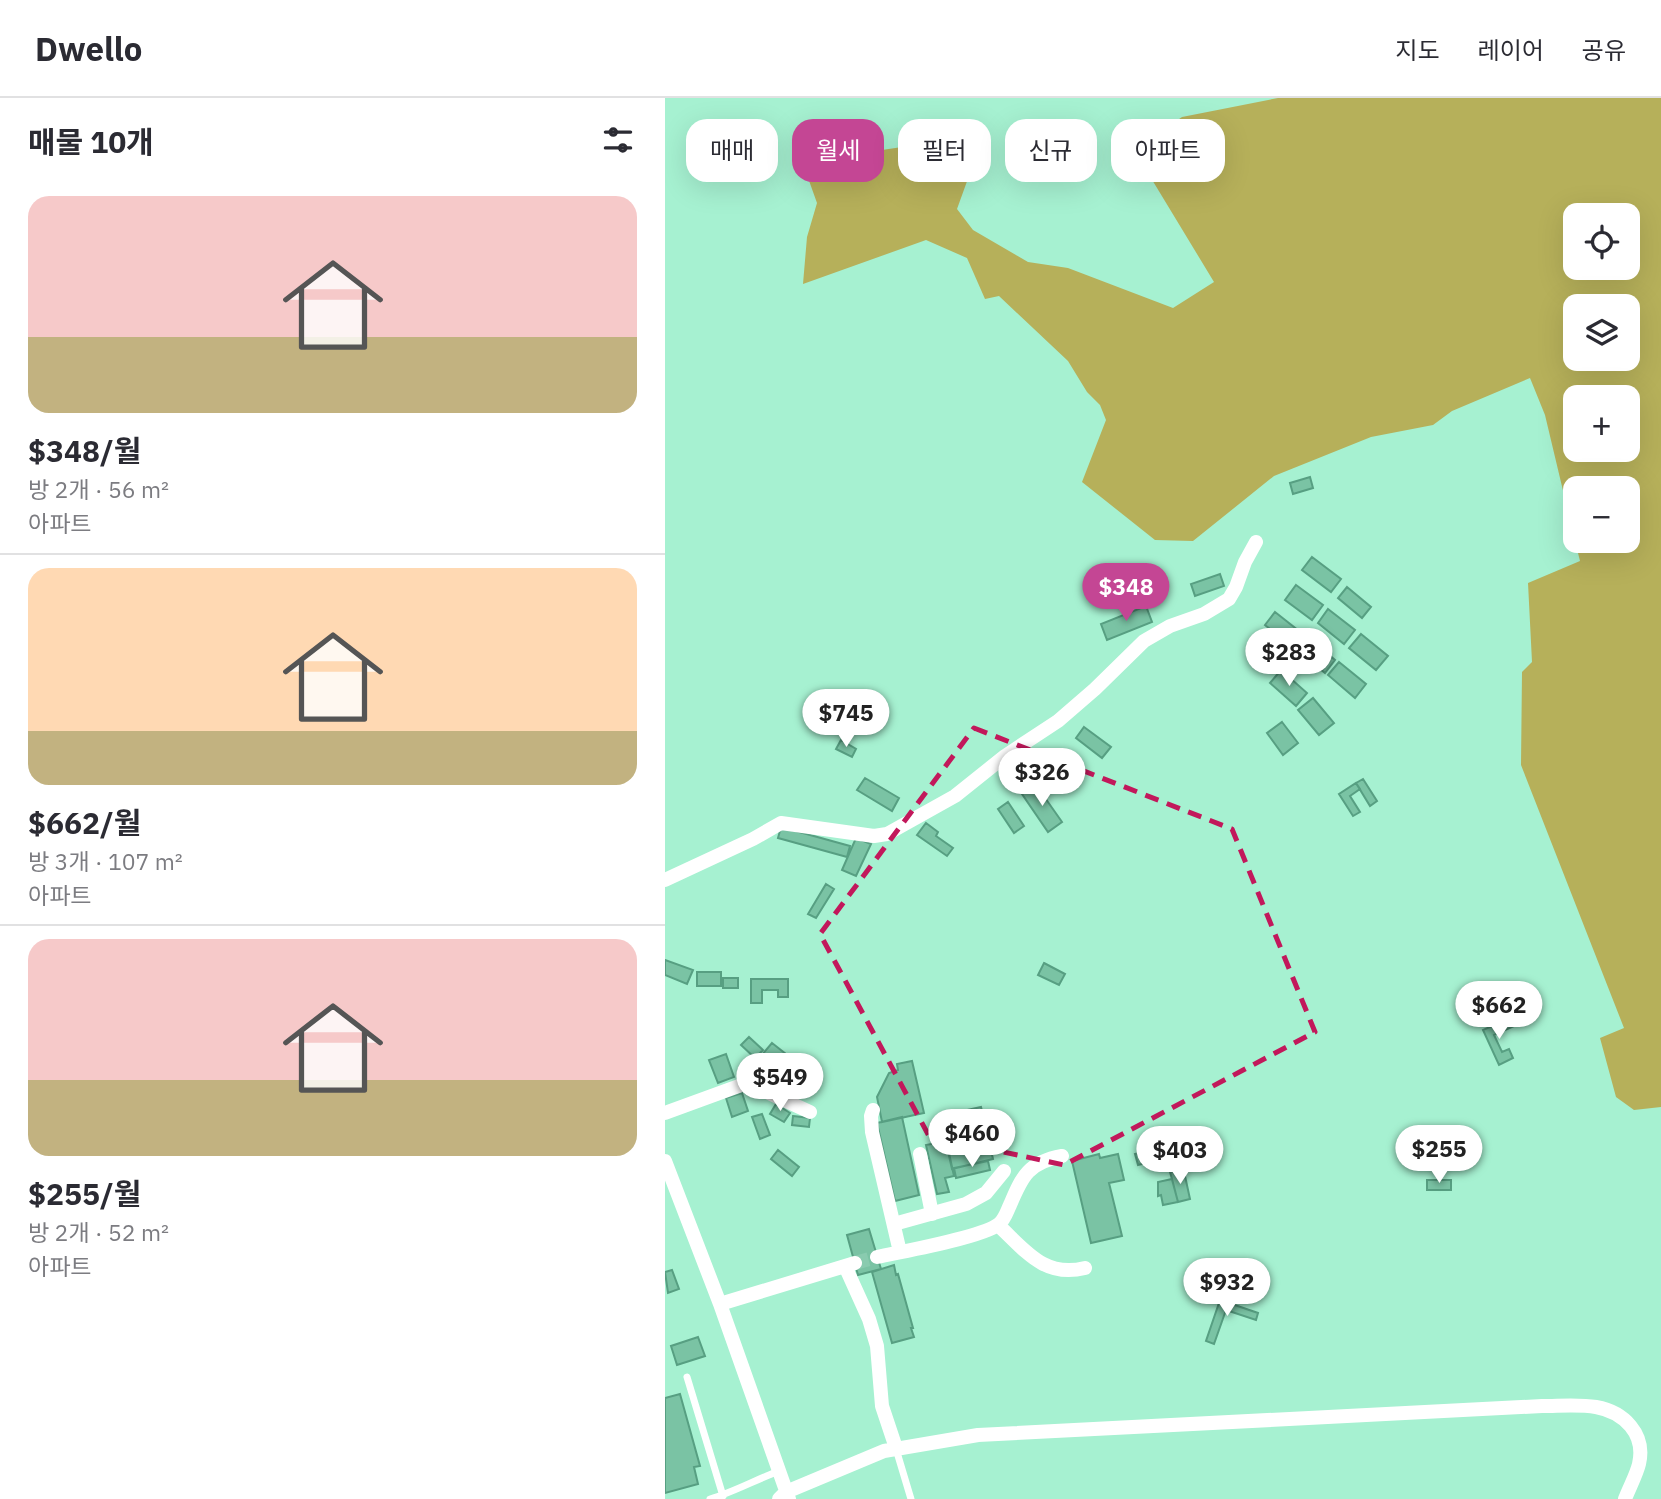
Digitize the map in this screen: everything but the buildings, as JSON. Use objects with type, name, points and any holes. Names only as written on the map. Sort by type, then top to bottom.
[{"type":"street","points":[[665,880],[781,823],[874,836],[887,834],[942,805],[1005,756],[1058,721],[1144,641],[1170,626],[1204,614],[1229,599],[1256,542]]},
{"type":"street","points":[[665,1113],[747,1083],[810,1112]]},
{"type":"street","points":[[873,1110],[872,1132],[900,1252]]},
{"type":"street","points":[[920,1154],[932,1214]]},
{"type":"street","points":[[877,1257],[977,1233],[998,1225],[1004,1218],[1019,1182],[1030,1169],[1046,1159],[1062,1156]]},
{"type":"street","points":[[665,1161],[720,1304],[779,1471],[785,1497],[896,1448],[978,1435],[1542,1406],[1596,1407],[1618,1415],[1636,1430],[1639,1463],[1625,1499]]},
{"type":"street","points":[[894,1224],[966,1204],[986,1193],[1005,1171]]},
{"type":"street","points":[[998,1225],[1033,1257],[1053,1270],[1072,1271],[1085,1268]]},
{"type":"street","points":[[720,1304],[850,1265],[877,1346],[882,1406],[896,1448]]},
{"type":"lane","points":[[687,1377],[723,1496]]},
{"type":"lane","points":[[896,1448],[911,1499]]},
{"type":"lane","points":[[710,1499],[723,1496],[779,1471]]},
{"type":"highlighted area","points":[[974,728],[1232,829],[1315,1032],[1064,1165],[929,1136],[820,934]]},
{"type":"shaded area","points":[[1278,98],[1661,98],[1661,1107],[1634,1110],[1616,1097],[1600,1038],[1624,1028],[1521,765],[1522,672],[1532,662],[1528,583],[1580,561],[1578,553],[1640,553],[1640,476],[1563,476],[1563,491],[1545,415],[1530,378],[1452,411],[1433,425],[1371,437],[1274,476],[1193,541],[1155,540],[1082,482],[1106,420],[1100,405],[1087,392],[1068,361],[999,296],[985,299],[967,258],[926,240],[803,284],[807,237],[817,203],[810,182],[884,182],[884,150],[898,148],[898,182],[967,182],[957,209],[973,230],[1028,262],[1068,268],[1173,308],[1214,282],[1153,182],[1225,182],[1225,119],[1179,119]]},
{"type":"tunnel","points":[[855,1263],[877,1257]]}]
